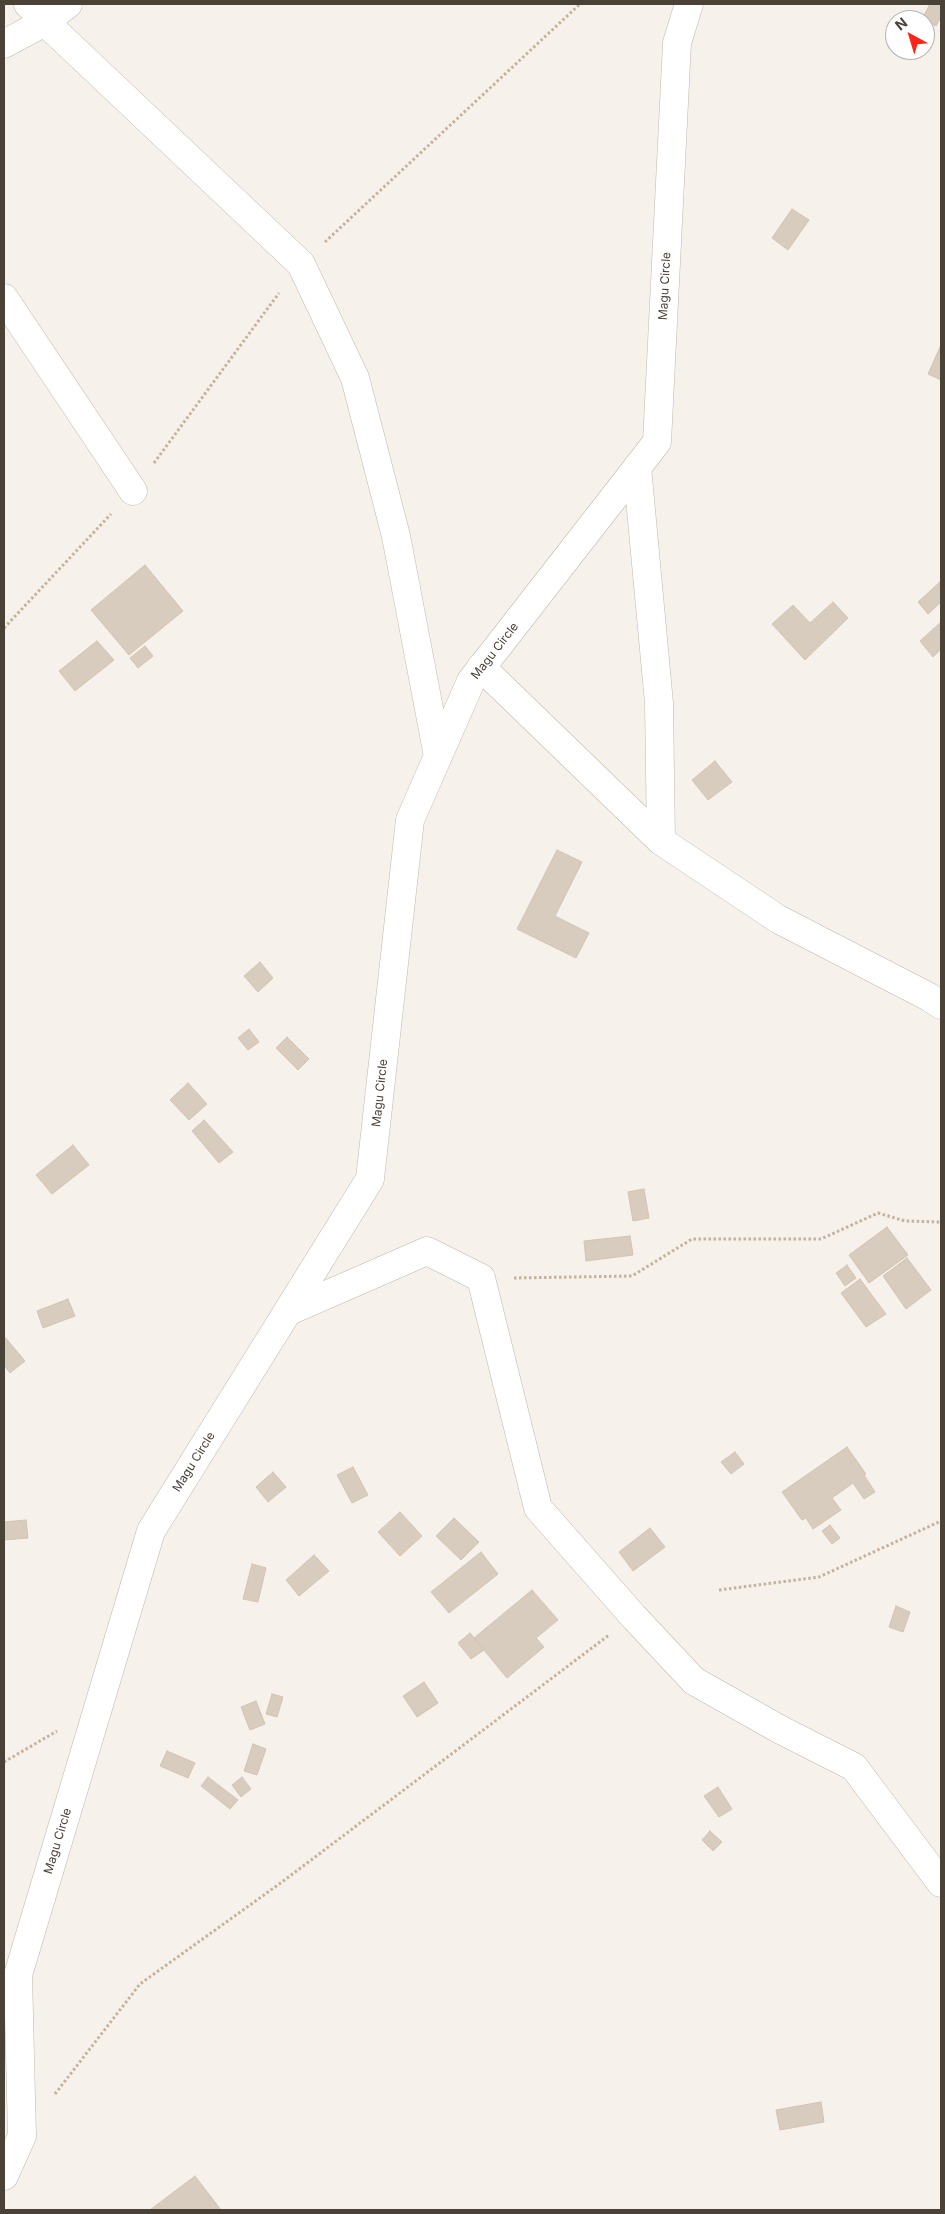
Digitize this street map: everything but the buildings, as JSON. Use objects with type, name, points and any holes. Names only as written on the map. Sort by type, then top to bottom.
[{"type":"street","points":[[4,44],[37,13],[68,4]]},
{"type":"street","name":"Magu Circle","points":[[4,2176],[22,2136],[18,1975],[151,1531],[370,1179],[410,820],[471,681],[657,442],[677,43],[689,4]]},
{"type":"street","points":[[37,13],[301,264],[355,378],[396,536],[438,756]]},
{"type":"street","points":[[4,298],[133,491]]},
{"type":"street","points":[[637,467],[659,703],[661,841]]},
{"type":"street","points":[[482,667],[661,841],[778,919],[941,1005]]},
{"type":"street","points":[[287,1312],[427,1251],[480,1278],[538,1508],[634,1617],[694,1681],[781,1730],[854,1767],[941,1883]]},
{"type":"path","points":[[510,1278],[632,1276],[692,1240],[821,1239],[878,1213],[905,1221],[941,1222]]},
{"type":"path","points":[[719,1590],[819,1577],[941,1521]]},
{"type":"path","points":[[52,2098],[140,1984],[282,1882],[634,1617]]},
{"type":"path","points":[[4,1762],[98,1708]]}]
